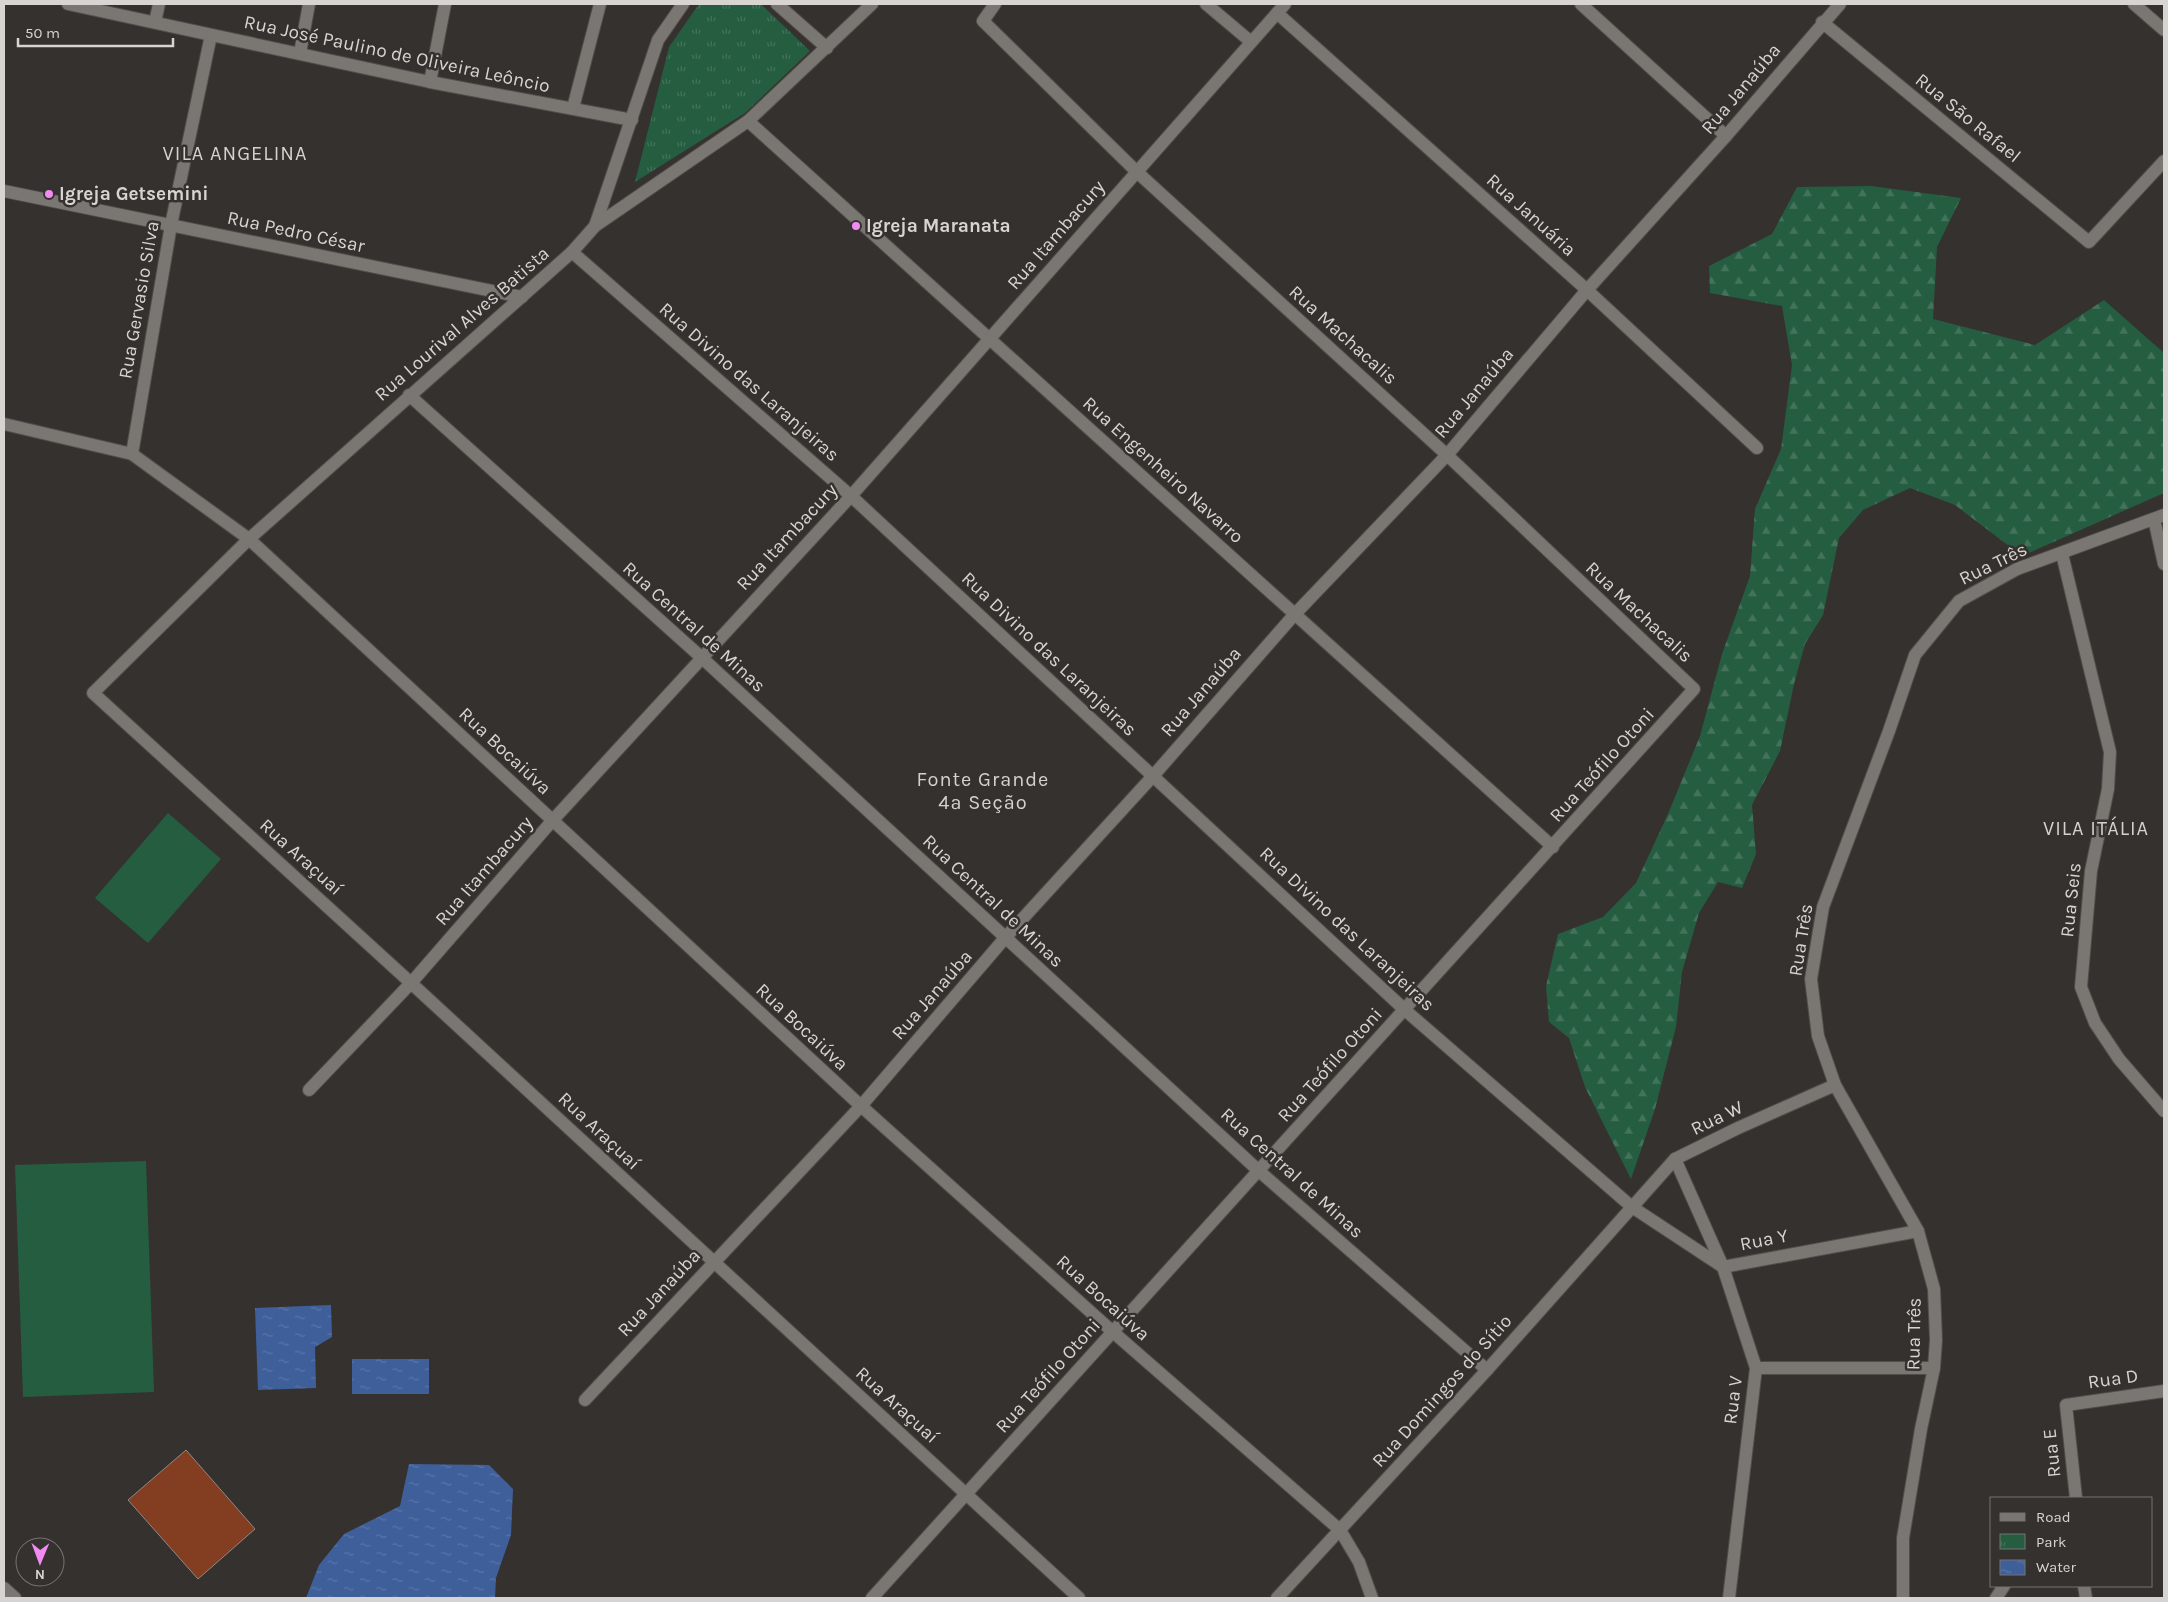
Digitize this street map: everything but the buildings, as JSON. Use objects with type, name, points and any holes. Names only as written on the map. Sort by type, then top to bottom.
[{"type":"street","name":"Rua José Paulino de Oliveira Leôncio","points":[[68,4],[300,52],[430,82],[632,120]]},
{"type":"street","points":[[155,22],[159,4]]},
{"type":"street","points":[[300,52],[309,4]]},
{"type":"street","points":[[430,82],[445,4]]},
{"type":"street","points":[[573,108],[600,4]]},
{"type":"street","points":[[594,226],[658,40],[683,4]]},
{"type":"street","points":[[777,4],[827,48]]},
{"type":"street","name":"Rua Lourival Alves Batista","points":[[93,693],[249,539],[572,252],[594,226],[748,121],[872,4]]},
{"type":"street","name":"Rua Machacalis","points":[[994,4],[983,21],[1137,172],[1447,455],[1694,690]]},
{"type":"street","points":[[1206,4],[1250,41]]},
{"type":"street","points":[[1581,4],[1726,136]]},
{"type":"street","name":"Rua Janaúba","points":[[585,1400],[861,1106],[1006,938],[1153,776],[1294,615],[1447,455],[1587,290],[1726,136],[1822,22],[1840,4]]},
{"type":"street","points":[[2134,4],[2164,30]]},
{"type":"street","name":"Rua Itambacury","points":[[309,1090],[411,983],[552,821],[851,496],[1281,8]]},
{"type":"street","name":"Rua Januária","points":[[1281,8],[1758,448]]},
{"type":"street","name":"Rua São Rafael","points":[[1822,22],[2089,242],[2164,161]]},
{"type":"street","name":"Rua Gervasio Silva","points":[[132,454],[171,225],[211,35]]},
{"type":"street","name":"Rua Engenheiro Navarro","points":[[748,121],[1294,615],[1553,846]]},
{"type":"street","name":"Rua Pedro César","points":[[4,191],[522,297]]},
{"type":"street","name":"Rua Divino das Laranjeiras","points":[[572,252],[851,496],[1405,1010],[1632,1207]]},
{"type":"street","name":"Rua Central de Minas","points":[[409,395],[701,657],[1259,1171],[1487,1370]]},
{"type":"street","points":[[4,424],[132,454]]},
{"type":"street","name":"Rua Bocaiúva","points":[[132,454],[249,539],[861,1106],[1113,1332],[1340,1530],[1360,1562],[1372,1598]]},
{"type":"street","points":[[2159,517],[2164,564]]},
{"type":"street","name":"Rua Três","points":[[1903,1598],[1903,1538],[1921,1429],[1934,1368],[1936,1340],[1934,1289],[1918,1230],[1835,1085],[1818,1036],[1811,979],[1823,907],[1889,731],[1915,655],[1959,601],[2018,569],[2159,517]]},
{"type":"street","name":"Rua Seis","points":[[2062,554],[2110,752],[2108,789],[2091,871],[2081,987],[2095,1023],[2114,1052],[2164,1111]]},
{"type":"street","name":"Rua Teófilo Otoni","points":[[872,1598],[1694,690]]},
{"type":"street","name":"Rua Araçuaí","points":[[93,693],[1079,1598]]},
{"type":"street","name":"Rua W","points":[[1632,1207],[1675,1159],[1738,1128],[1835,1085]]},
{"type":"street","name":"Rua V","points":[[1675,1159],[1723,1267],[1756,1368],[1729,1598]]},
{"type":"street","name":"Rua Y","points":[[1632,1207],[1723,1267],[1918,1230]]},
{"type":"street","name":"Rua Domingos do Sítio","points":[[1277,1598],[1487,1370],[1632,1207]]},
{"type":"street","points":[[1756,1368],[1934,1368]]},
{"type":"street","name":"Rua D","points":[[2066,1405],[2164,1391]]},
{"type":"street","name":"Rua E","points":[[2066,1405],[2076,1497]]},
{"type":"street","points":[[1996,1598],[2003,1587]]},
{"type":"street","points":[[4,1588],[15,1598]]},
{"type":"green space","points":[[699,4],[761,4],[810,51],[745,113],[635,182],[669,47]]},
{"type":"green space","points":[[1871,186],[1961,198],[1937,247],[1933,319],[2035,345],[2104,300],[2164,353],[2164,493],[2022,556],[1955,505],[1910,488],[1863,510],[1839,538],[1823,615],[1805,644],[1794,684],[1780,751],[1752,805],[1756,854],[1742,888],[1718,882],[1699,913],[1682,972],[1676,1027],[1655,1109],[1631,1179],[1585,1087],[1569,1038],[1549,1022],[1546,986],[1558,934],[1603,917],[1636,883],[1668,814],[1700,736],[1722,654],[1750,576],[1755,509],[1781,449],[1792,365],[1782,306],[1710,293],[1709,266],[1772,234],[1797,187]]},
{"type":"green space","points":[[168,813],[221,859],[148,943],[95,898]]},
{"type":"green space","points":[[146,1161],[154,1392],[23,1397],[15,1165]]},
{"type":"water","points":[[331,1305],[332,1337],[315,1347],[316,1388],[258,1390],[255,1308]]},
{"type":"water","points":[[352,1359],[429,1359],[429,1394],[352,1394]]},
{"type":"water","points":[[409,1464],[489,1465],[513,1489],[511,1535],[496,1578],[495,1598],[306,1598],[319,1565],[344,1534],[400,1506]]},
{"type":"place","name":"Igreja Getsemini","points":[[49,194]]},
{"type":"place","name":"Igreja Maranata","points":[[856,226]]},
{"type":"district","name":"VILA ANGELINA","points":[[235,153]]},
{"type":"district","name":"Fonte Grande 4ª Seção","points":[[983,790]]},
{"type":"district","name":"VILA ITÁLIA","points":[[2096,828]]}]
